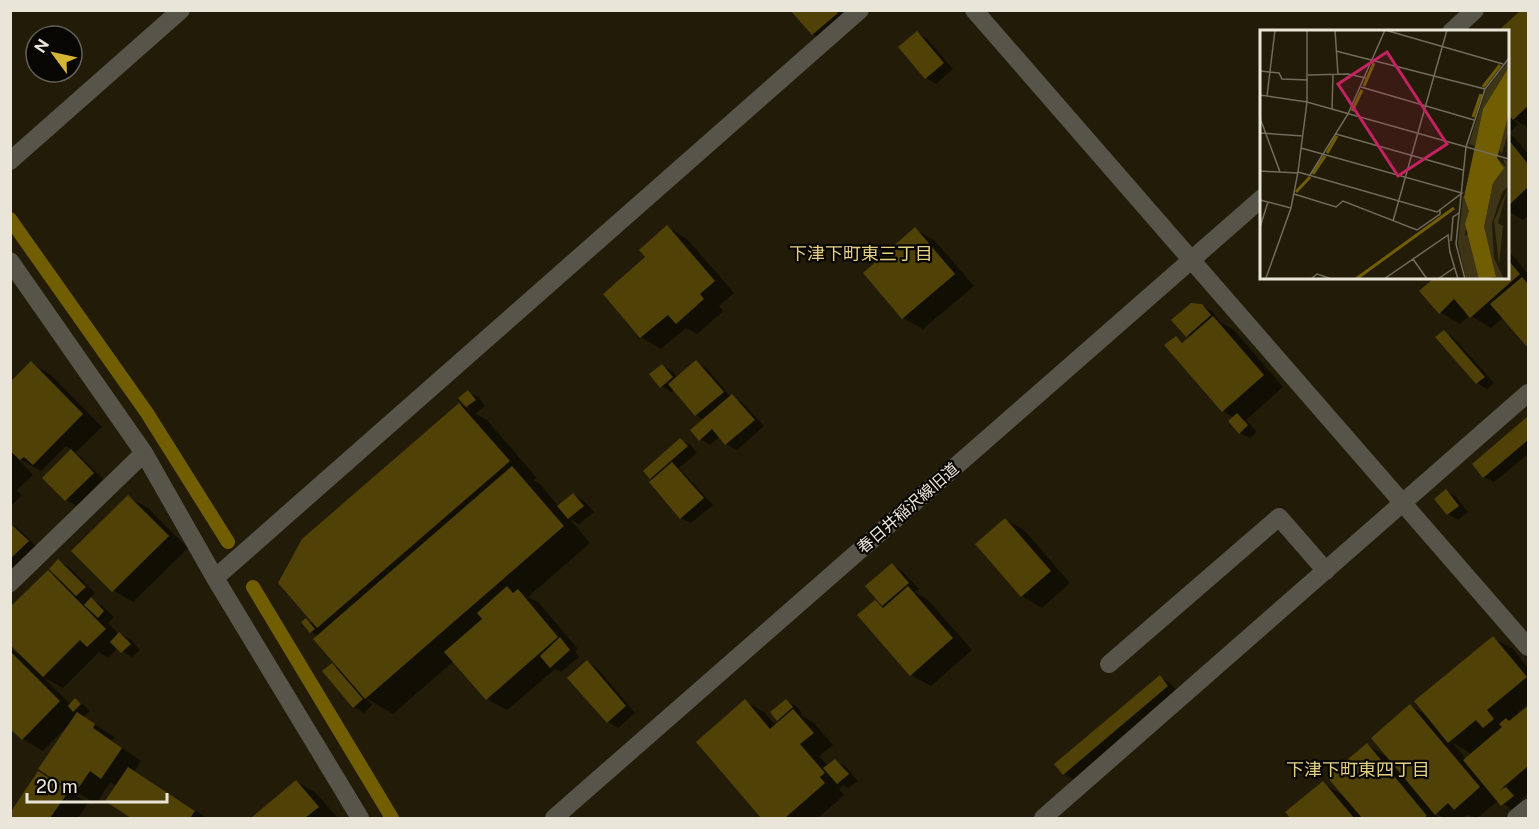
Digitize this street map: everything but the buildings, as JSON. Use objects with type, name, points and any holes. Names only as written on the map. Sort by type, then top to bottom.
[{"type":"street","points":[[10,161],[181,10]]},
{"type":"street","points":[[215,578],[860,10]]},
{"type":"street","points":[[974,10],[1528,647]]},
{"type":"street","points":[[1453,30],[1475,10]]},
{"type":"street","name":"春日井稲沢線旧道","points":[[554,819],[1260,200]]},
{"type":"street","points":[[10,261],[144,453],[215,578],[360,819]]},
{"type":"street","points":[[1043,819],[1528,393]]},
{"type":"street","points":[[10,583],[144,453]]},
{"type":"street","points":[[1109,664],[1279,517],[1326,571]]},
{"type":"street","points":[[1516,819],[1528,808]]},
{"type":"waterway","points":[[10,219],[147,413],[228,542]]},
{"type":"waterway","points":[[253,587],[392,818]]},
{"type":"district","name":"下津下町東三丁目","points":[[861,253]]},
{"type":"district","name":"下津下町東四丁目","points":[[1358,769]]}]
